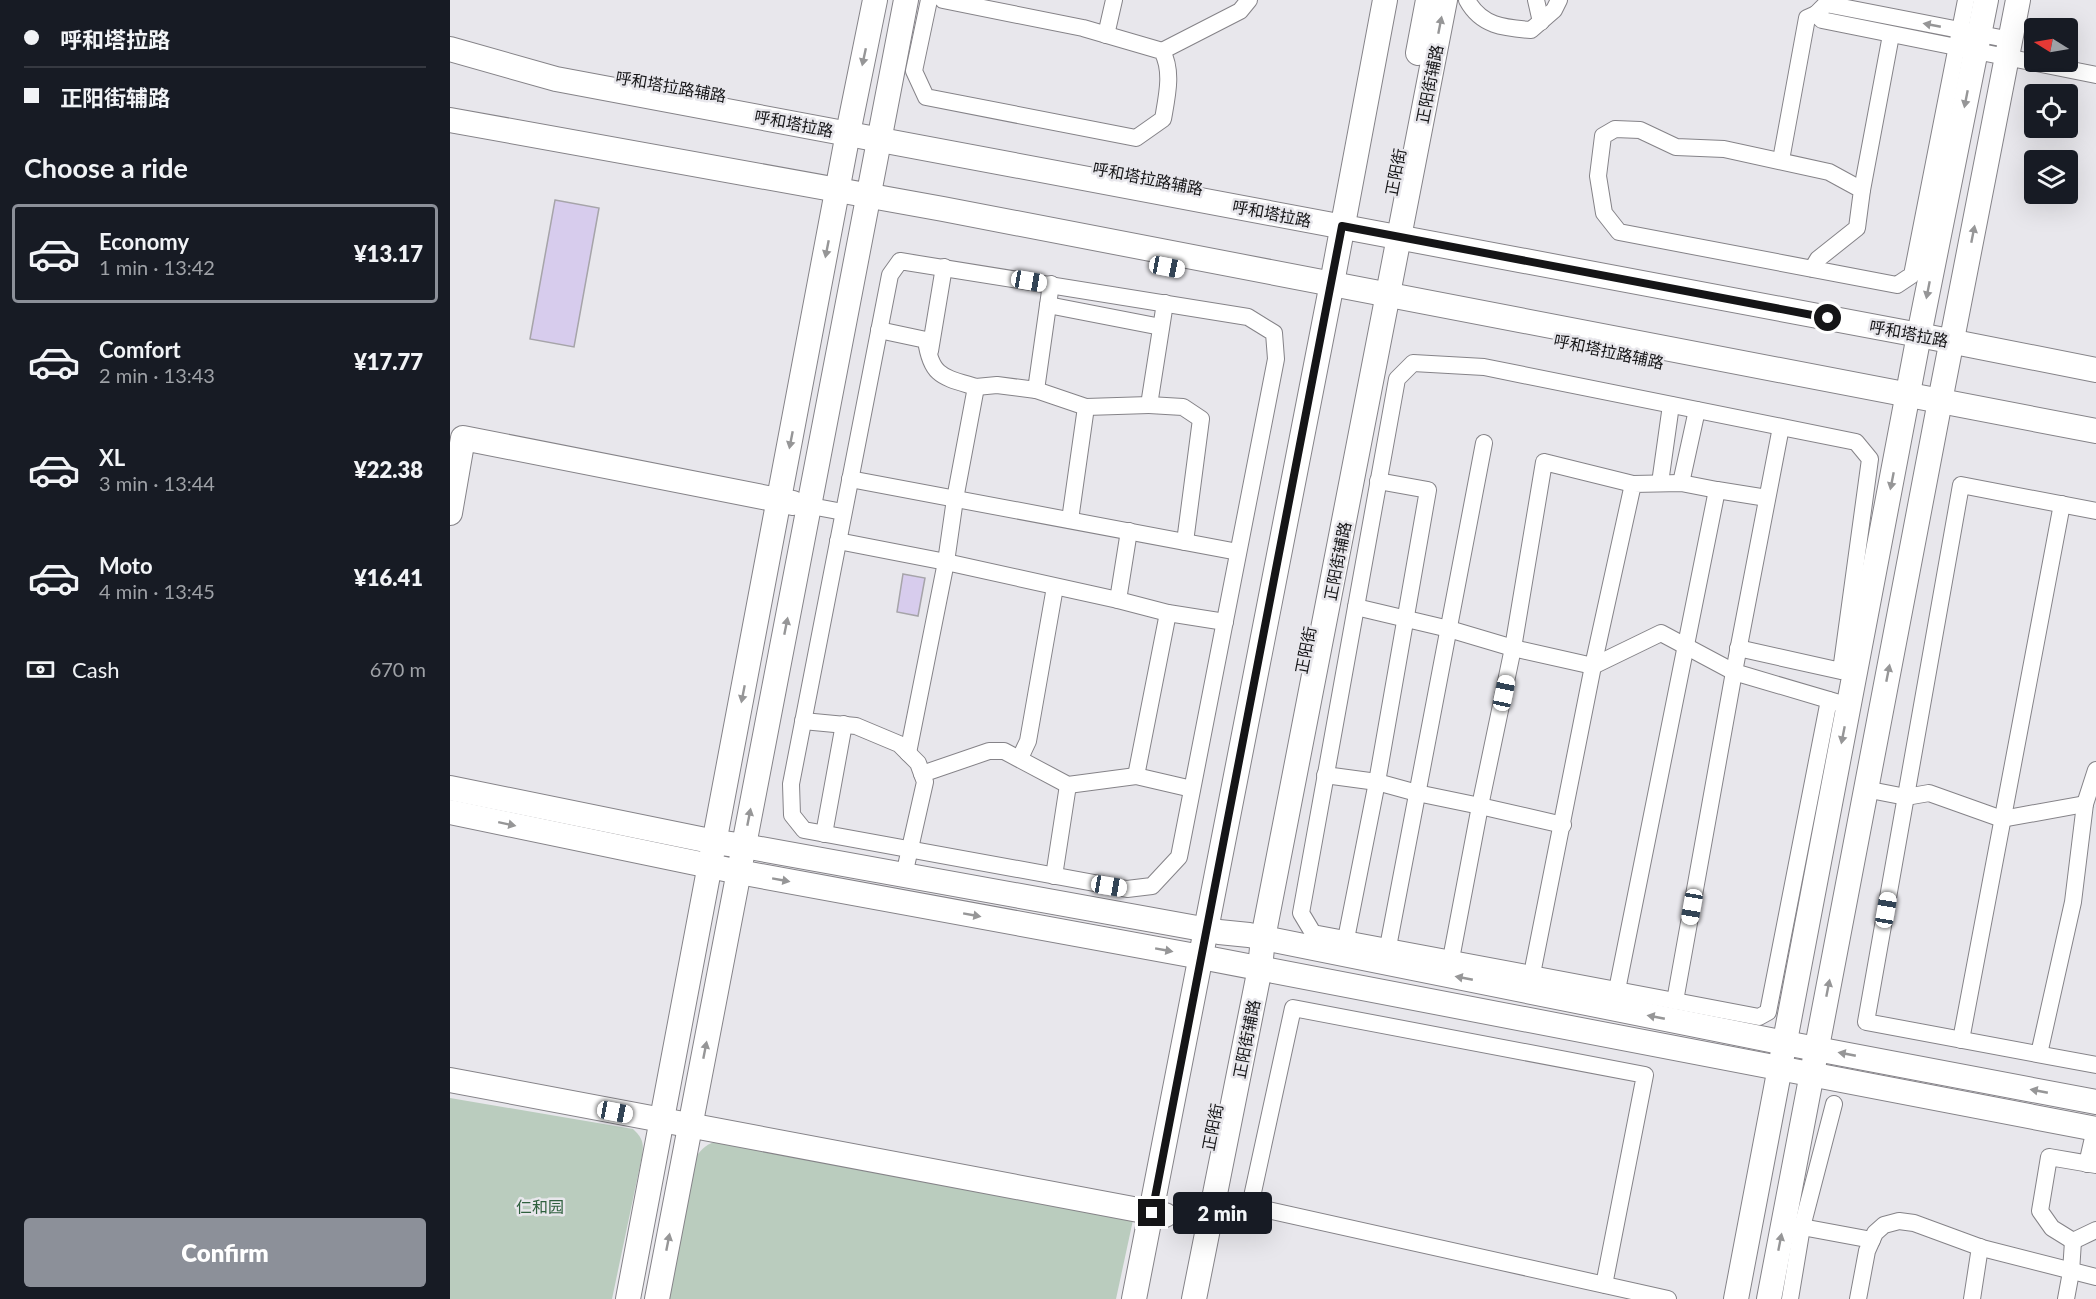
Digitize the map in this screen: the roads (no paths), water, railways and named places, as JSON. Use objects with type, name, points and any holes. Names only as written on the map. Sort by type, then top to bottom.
[{"type":"street","points":[[657,1299],[744,846],[795,503],[837,196],[875,0]]},
{"type":"street","points":[[628,1299],[715,842],[868,203],[906,0]]},
{"type":"street","points":[[929,0],[914,71],[926,97],[1136,138],[1163,118],[1168,85],[1166,59],[1162,51]]},
{"type":"street","points":[[943,0],[1000,5],[1162,51],[1240,10],[1249,0]]},
{"type":"street","points":[[1106,35],[1114,0]]},
{"type":"street","points":[[1148,1299],[1158,1214],[1337,292],[1385,0]]},
{"type":"street","points":[[1349,221],[1398,0]]},
{"type":"street","name":"正阳街","points":[[1178,1299],[1252,966],[1381,300],[1428,0]]},
{"type":"street","name":"正阳街辅路","points":[[1393,230],[1445,0]]},
{"type":"street","points":[[1467,0],[1481,19],[1506,28],[1531,30],[1554,10],[1559,0]]},
{"type":"street","points":[[1536,0],[1541,22]]},
{"type":"street","points":[[1847,673],[1870,459],[1856,442],[1484,367],[1413,363],[1397,379],[1301,913],[1313,933],[1759,1017],[1768,1012],[1847,673],[1907,400],[1968,41],[1966,0]]},
{"type":"street","points":[[1862,190],[1829,172],[1724,149],[1676,147],[1640,130],[1615,129],[1603,136],[1598,176],[1604,213],[1619,232],[1897,285],[1912,275],[1968,41],[1986,0]]},
{"type":"street","points":[[1769,1299],[2018,0]]},
{"type":"street","points":[[1781,160],[1807,18],[1816,14],[1826,4],[1968,41],[2009,49],[2096,75]]},
{"type":"street","points":[[1816,14],[1822,20],[1891,34],[1968,41]]},
{"type":"street","points":[[1812,269],[1818,259],[1857,228],[1891,34]]},
{"type":"street","name":"呼和塔拉路辅路","points":[[450,38],[534,60],[850,126]]},
{"type":"street","name":"呼和塔拉路","points":[[450,49],[556,79],[850,126],[1953,334],[2096,370]]},
{"type":"street","points":[[450,120],[868,203],[1907,400],[2096,444]]},
{"type":"street","points":[[450,136],[533,145],[837,196]]},
{"type":"street","points":[[900,261],[944,267],[1248,317],[1274,333],[1276,359],[1179,857],[1152,885],[1127,889],[824,834],[804,830],[792,815],[791,784],[890,275],[900,261]]},
{"type":"street","points":[[928,358],[944,267]]},
{"type":"street","points":[[1036,390],[1051,284]]},
{"type":"street","points":[[1149,405],[1165,303]]},
{"type":"street","points":[[1048,305],[1161,327]]},
{"type":"street","points":[[879,330],[926,340],[928,358],[943,377],[976,387],[997,385],[1036,390],[1086,406],[1149,405],[1183,408],[1201,419],[1185,542]]},
{"type":"street","points":[[1953,334],[2096,356]]},
{"type":"street","points":[[908,753],[946,562],[976,387]]},
{"type":"street","points":[[1660,483],[1671,405]]},
{"type":"street","points":[[1070,520],[1086,406]]},
{"type":"street","points":[[1939,407],[2096,431]]},
{"type":"street","points":[[1681,483],[1697,410]]},
{"type":"street","points":[[1675,1001],[1738,648],[1781,427]]},
{"type":"street","points":[[450,513],[463,438],[843,512]]},
{"type":"street","points":[[1388,947],[1484,443]]},
{"type":"street","points":[[1451,959],[1513,648],[1544,462],[1633,484],[1681,483],[1767,498]]},
{"type":"street","points":[[850,478],[1238,552]]},
{"type":"street","points":[[1346,939],[1377,782],[1428,490],[1378,481]]},
{"type":"street","points":[[1532,974],[1593,666],[1633,484]]},
{"type":"street","points":[[2096,511],[1961,485],[1866,1022],[2096,1065]]},
{"type":"street","points":[[1617,990],[1717,490]]},
{"type":"street","points":[[1961,1040],[2062,504]]},
{"type":"street","points":[[1118,600],[1130,531]]},
{"type":"street","points":[[838,541],[946,562],[1168,613],[1225,622]]},
{"type":"street","points":[[1020,758],[1028,741],[1055,587]]},
{"type":"street","points":[[1356,607],[1449,629],[1513,648],[1593,666],[1660,633],[1734,672],[1839,703]]},
{"type":"street","points":[[1136,776],[1168,613]]},
{"type":"street","points":[[1738,648],[1847,673]]},
{"type":"street","points":[[1736,1299],[1785,1043],[1839,703]]},
{"type":"street","points":[[803,722],[856,726],[899,744],[918,763],[925,782],[904,874]]},
{"type":"street","points":[[824,834],[844,724]]},
{"type":"street","points":[[922,774],[989,751],[1004,751],[1068,785],[1136,776],[1192,789]]},
{"type":"street","points":[[2039,1054],[2073,902],[2085,804],[2096,770]]},
{"type":"street","points":[[1325,775],[1377,782],[1417,794],[1563,825]]},
{"type":"street","points":[[1054,876],[1068,785]]},
{"type":"street","points":[[450,788],[715,842],[1256,937],[1785,1043],[2096,1102]]},
{"type":"street","points":[[1865,789],[1906,797],[1929,794],[2002,819],[2085,804]]},
{"type":"street","points":[[450,812],[739,872],[1252,966],[2096,1129],[2092,1164],[2049,1156],[2040,1211],[2052,1228],[2073,1241]]},
{"type":"street","name":"正阳街辅路","points":[[1194,1299],[1252,966]]},
{"type":"street","points":[[1604,1285],[1645,1075],[1293,1008],[1250,1206],[1604,1285],[1668,1299]]},
{"type":"street","points":[[450,1080],[1158,1214]]},
{"type":"street","points":[[1790,1299],[1802,1227],[1834,1104]]},
{"type":"street","points":[[1134,1299],[1158,1214]]},
{"type":"street","points":[[1858,1299],[1867,1251],[1875,1233],[1884,1225],[1899,1221],[1914,1223],[1980,1247],[2096,1277]]},
{"type":"street","points":[[1802,1227],[1872,1240]]},
{"type":"street","points":[[2073,1241],[2096,1230]]},
{"type":"street","points":[[2066,1299],[2073,1241]]},
{"type":"street","points":[[1972,1299],[1980,1247]]},
{"type":"park label","name":"仁和园","points":[[540,1206]]}]
